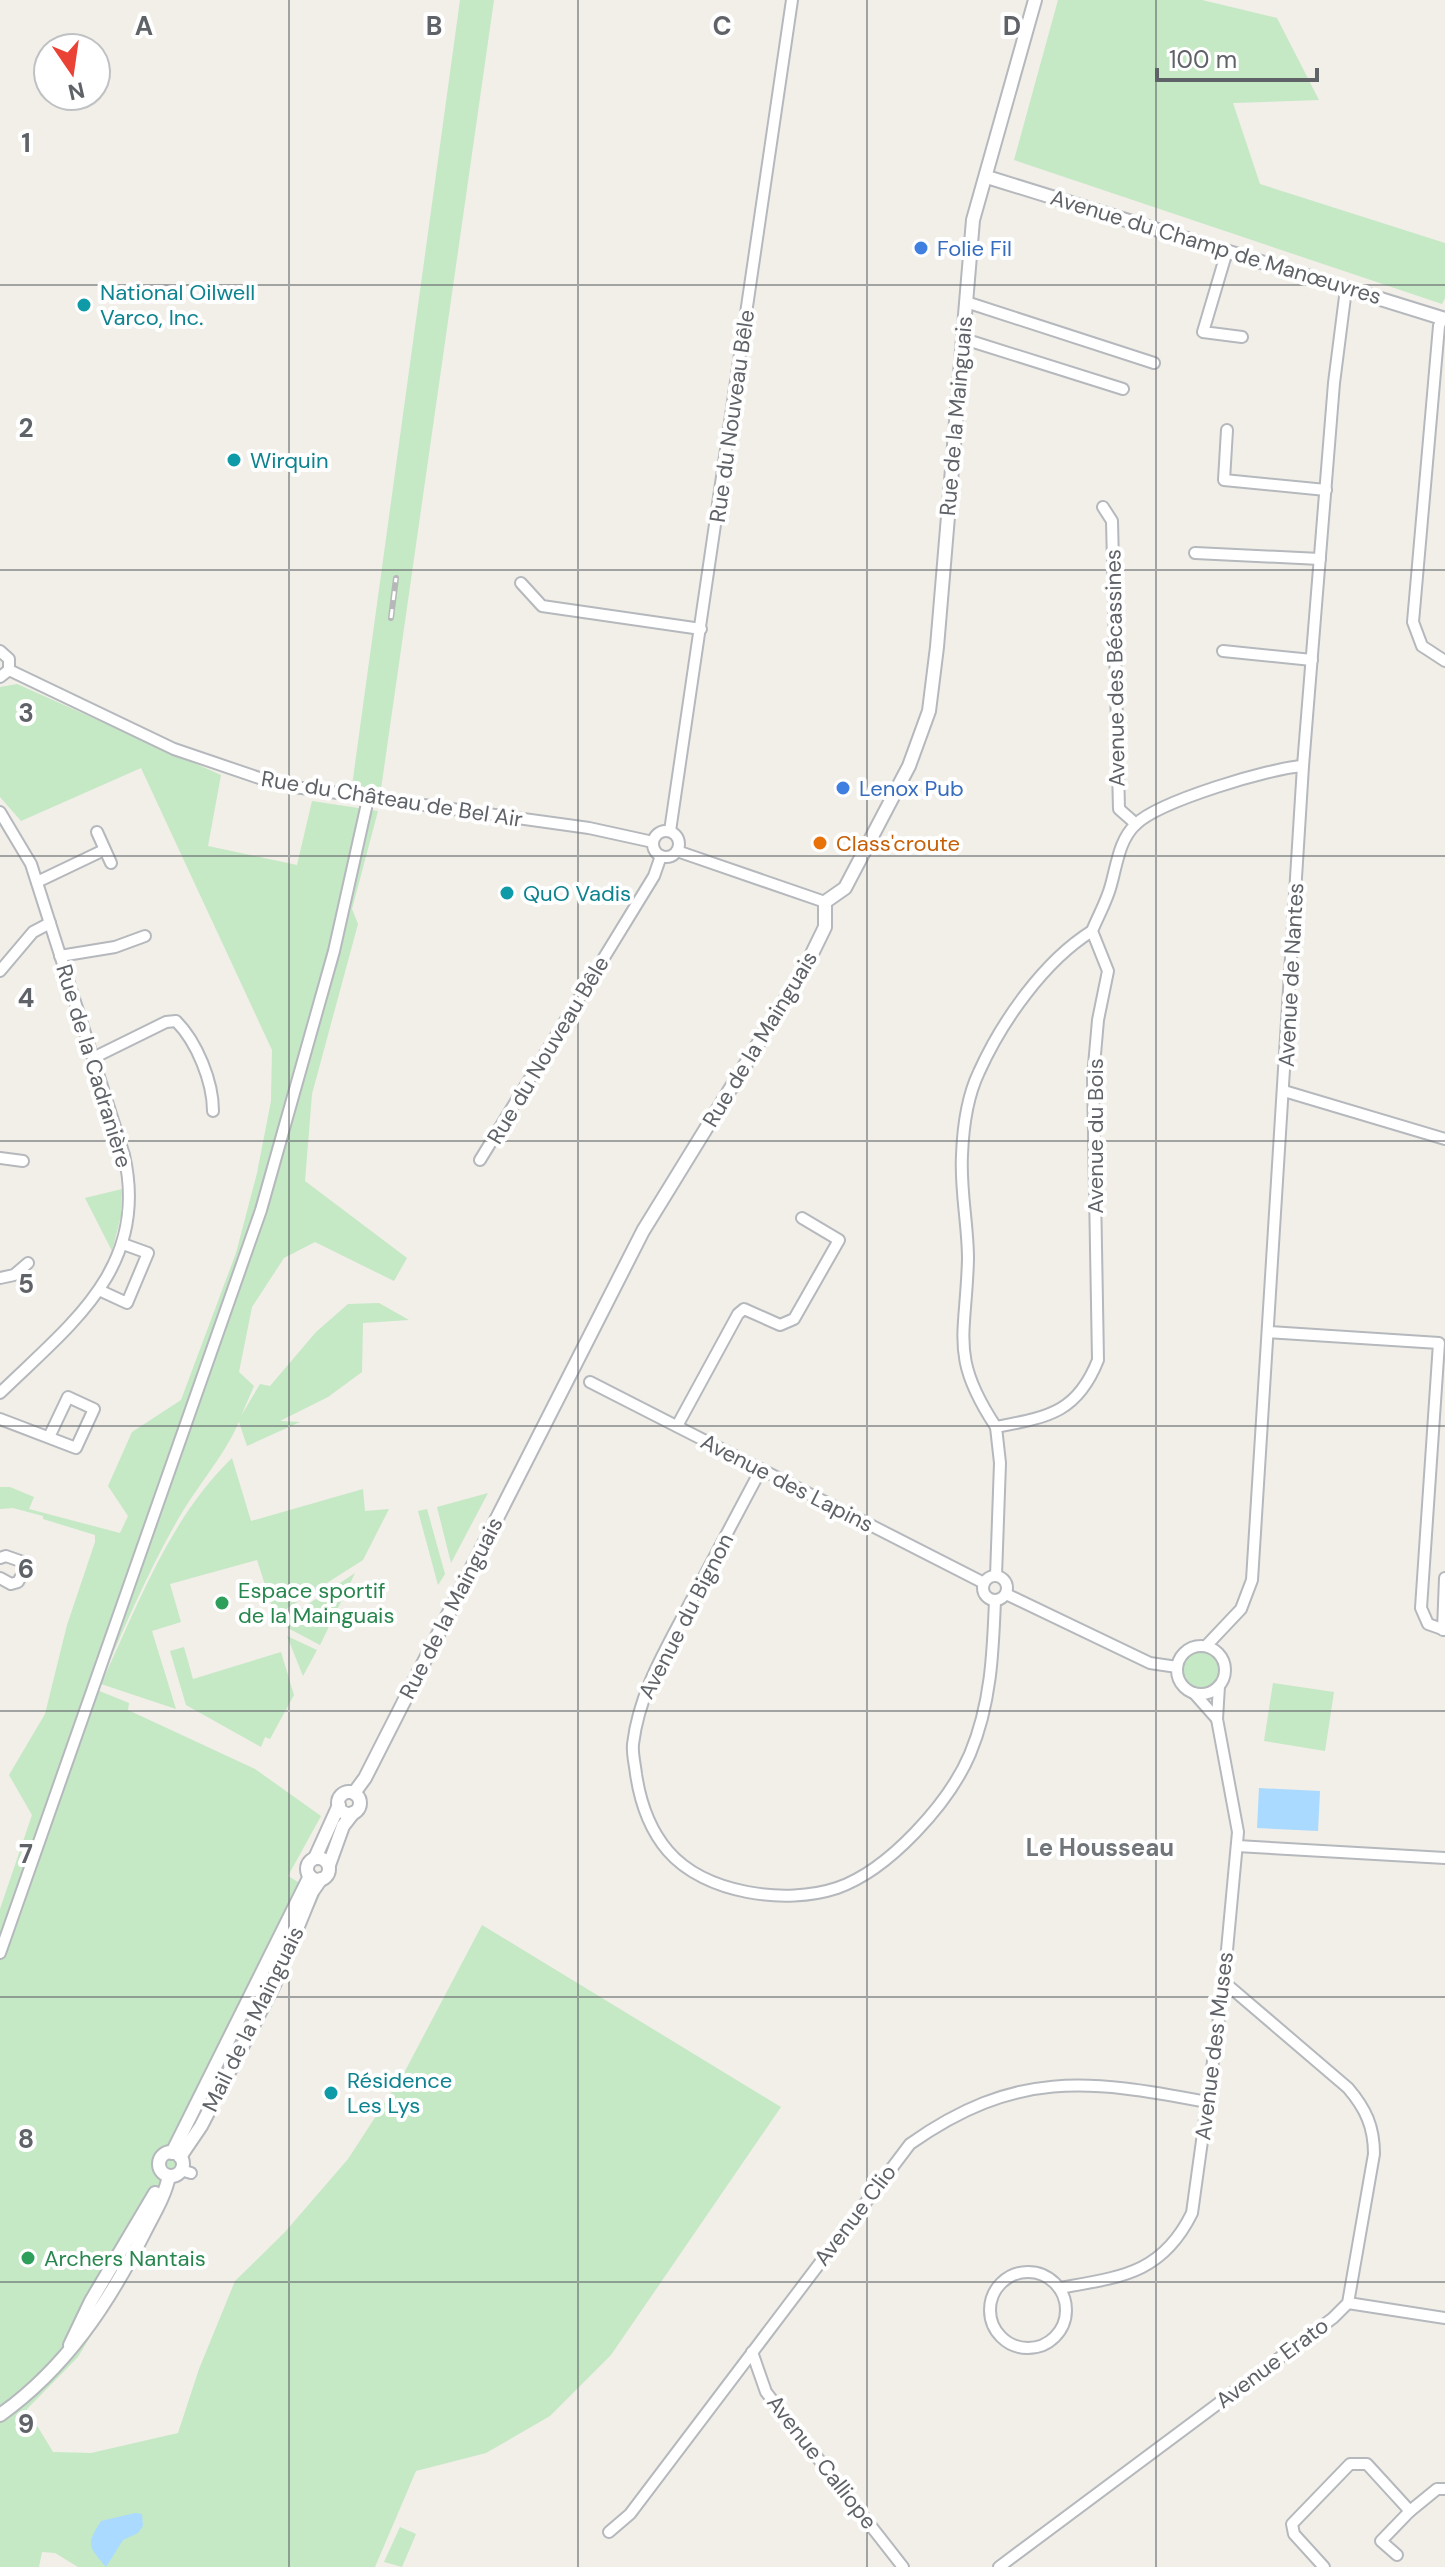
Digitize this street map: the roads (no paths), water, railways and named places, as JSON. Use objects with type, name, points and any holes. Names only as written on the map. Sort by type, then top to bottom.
[{"type":"street","name":"Rue du Nouveau Bêle","points":[[670,831],[792,0]]},
{"type":"street","name":"Rue de la Mainguais","points":[[354,1793],[365,1778],[643,1231],[806,966],[825,927],[825,902],[845,888],[909,766],[929,711],[973,220],[1035,0]]},
{"type":"street","name":"Avenue du Champ de Manœuvres","points":[[987,177],[1444,318]]},
{"type":"street","points":[[1227,251],[1203,332],[1242,337]]},
{"type":"street","name":"Avenue de Nantes","points":[[1206,1646],[1241,1609],[1252,1580],[1303,766],[1340,317],[1346,289]]},
{"type":"street","points":[[966,302],[1154,363]]},
{"type":"street","points":[[1444,318],[1439,326],[1413,622],[1422,646],[1445,661]]},
{"type":"street","points":[[964,339],[1123,389]]},
{"type":"street","points":[[1227,430],[1224,480],[1326,490]]},
{"type":"street","name":"Avenue des Bécassines","points":[[1103,507],[1112,521],[1119,809],[1136,824]]},
{"type":"street","points":[[1195,553],[1320,559]]},
{"type":"street","points":[[521,583],[542,606],[701,629]]},
{"type":"street","points":[[0,651],[9,659],[5,673]]},
{"type":"street","points":[[1223,651],[1312,660]]},
{"type":"street","name":"Rue du Château de Bel Air","points":[[5,673],[174,749],[227,769],[291,787],[589,828],[653,842]]},
{"type":"street","points":[[996,1576],[1000,1463],[996,1427],[969,1384],[962,1354],[968,1258],[961,1157],[977,1074],[1006,1024],[1049,968],[1092,931],[1111,887],[1118,852],[1136,824],[1189,796],[1303,766]]},
{"type":"street","points":[[0,1953],[261,1210],[334,951],[368,799]]},
{"type":"street","name":"Rue de la Cadranière","points":[[0,812],[25,851],[37,882],[128,1169],[129,1222],[123,1244],[101,1291],[4,1381],[0,1393]]},
{"type":"street","points":[[670,831],[678,839],[677,851],[668,857],[661,856],[654,850],[653,842],[661,832],[670,831]]},
{"type":"street","points":[[97,832],[111,863]]},
{"type":"street","points":[[37,882],[104,850]]},
{"type":"street","points":[[677,851],[825,902]]},
{"type":"street","name":"Rue du Nouveau Bêle","points":[[480,1160],[654,876],[661,856]]},
{"type":"street","points":[[0,971],[33,932],[50,923]]},
{"type":"street","name":"Avenue du Bois","points":[[996,1427],[1036,1420],[1069,1404],[1087,1388],[1098,1360],[1093,1077],[1098,1020],[1108,971],[1092,931]]},
{"type":"street","points":[[60,956],[115,947],[145,936]]},
{"type":"street","points":[[93,1058],[166,1022],[176,1021],[185,1029],[213,1091],[213,1111]]},
{"type":"street","points":[[1284,1091],[1445,1139]]},
{"type":"street","points":[[0,1158],[23,1161]]},
{"type":"street","points":[[677,1426],[738,1314],[744,1309],[752,1310],[780,1325],[794,1319],[839,1240],[802,1218]]},
{"type":"street","points":[[101,1291],[127,1303],[148,1253],[123,1244]]},
{"type":"street","points":[[0,1278],[14,1275],[28,1263]]},
{"type":"street","points":[[1268,1332],[1442,1345],[1421,1608],[1428,1624],[1444,1630],[1445,1578]]},
{"type":"street","name":"Avenue des Lapins","points":[[590,1382],[984,1583]]},
{"type":"street","points":[[0,1419],[76,1448],[94,1409],[68,1397],[49,1437]]},
{"type":"street","name":"Avenue du Bignon","points":[[760,1471],[658,1665],[639,1709],[633,1747],[639,1792],[650,1823],[669,1853],[705,1876],[754,1894],[801,1897],[838,1888],[865,1875],[929,1818],[969,1756],[980,1727],[990,1691],[1000,1597]]},
{"type":"street","points":[[0,1558],[6,1556],[23,1562],[25,1569],[18,1582],[11,1584],[0,1578]]},
{"type":"street","points":[[996,1576],[984,1583],[985,1594],[1000,1597],[1150,1663],[1177,1667]]},
{"type":"street","points":[[996,1576],[1006,1582],[1000,1597]]},
{"type":"street","points":[[1194,1693],[1207,1693],[1219,1686],[1225,1666],[1219,1653],[1206,1646],[1184,1653],[1177,1667],[1181,1683],[1217,1719]]},
{"type":"street","name":"Avenue des Muses","points":[[1059,2288],[1130,2275],[1157,2260],[1179,2239],[1192,2213],[1224,1982],[1238,1832],[1217,1719],[1219,1686]]},
{"type":"street","points":[[354,1793],[360,1803],[343,1826],[328,1874],[315,1878],[307,1866],[315,1858],[342,1795],[354,1793]]},
{"type":"street","points":[[339,1805],[343,1811],[353,1813]]},
{"type":"street","points":[[1237,1846],[1445,1858]]},
{"type":"street","points":[[315,1858],[323,1859],[329,1865]]},
{"type":"street","name":"Mail de la Mainguais","points":[[0,2415],[25,2396],[87,2332],[107,2303],[315,1878]]},
{"type":"street","name":"Avenue Erato","points":[[999,2567],[1333,2318],[1348,2303],[1374,2154],[1374,2134],[1365,2108],[1348,2088],[1224,1982]]},
{"type":"street","name":"Avenue Clio","points":[[609,2532],[630,2514],[910,2144],[936,2125],[1000,2096],[1070,2083],[1207,2102]]},
{"type":"street","points":[[1039,2273],[1059,2288],[1065,2299],[1063,2324],[1048,2342],[1037,2347],[1013,2345],[995,2329],[990,2317],[994,2292],[1013,2274],[1039,2273]]},
{"type":"street","points":[[1348,2303],[1445,2318]]},
{"type":"street","name":"Avenue Calliope","points":[[752,2352],[766,2392],[903,2567]]},
{"type":"street","points":[[1324,2567],[1294,2534],[1292,2524],[1350,2464],[1367,2464],[1410,2511]]},
{"type":"street","points":[[1397,2555],[1381,2541],[1437,2489],[1445,2489]]},
{"type":"water","points":[[1259,1788],[1320,1791],[1318,1831],[1257,1828]]},
{"type":"water","points":[[142,2514],[143,2526],[138,2533],[123,2540],[106,2567],[91,2546],[96,2529],[101,2521]]},
{"type":"railway","points":[[391,618],[396,578]]},
{"type":"place","name":"Folie Fil","points":[[921,248]]},
{"type":"place","name":"National Oilwell Varco, Inc.","points":[[84,305]]},
{"type":"place","name":"Wirquin","points":[[234,460]]},
{"type":"place","name":"Lenox Pub","points":[[843,788]]},
{"type":"place","name":"Class'croute","points":[[820,843]]},
{"type":"place","name":"QuO Vadis","points":[[507,893]]},
{"type":"place","name":"Espace sportif de la Mainguais","points":[[222,1603]]},
{"type":"place","name":"Résidence Les Lys","points":[[331,2093]]},
{"type":"place","name":"Archers Nantais","points":[[28,2258]]},
{"type":"district","name":"Le Housseau","points":[[1100,1847]]}]
